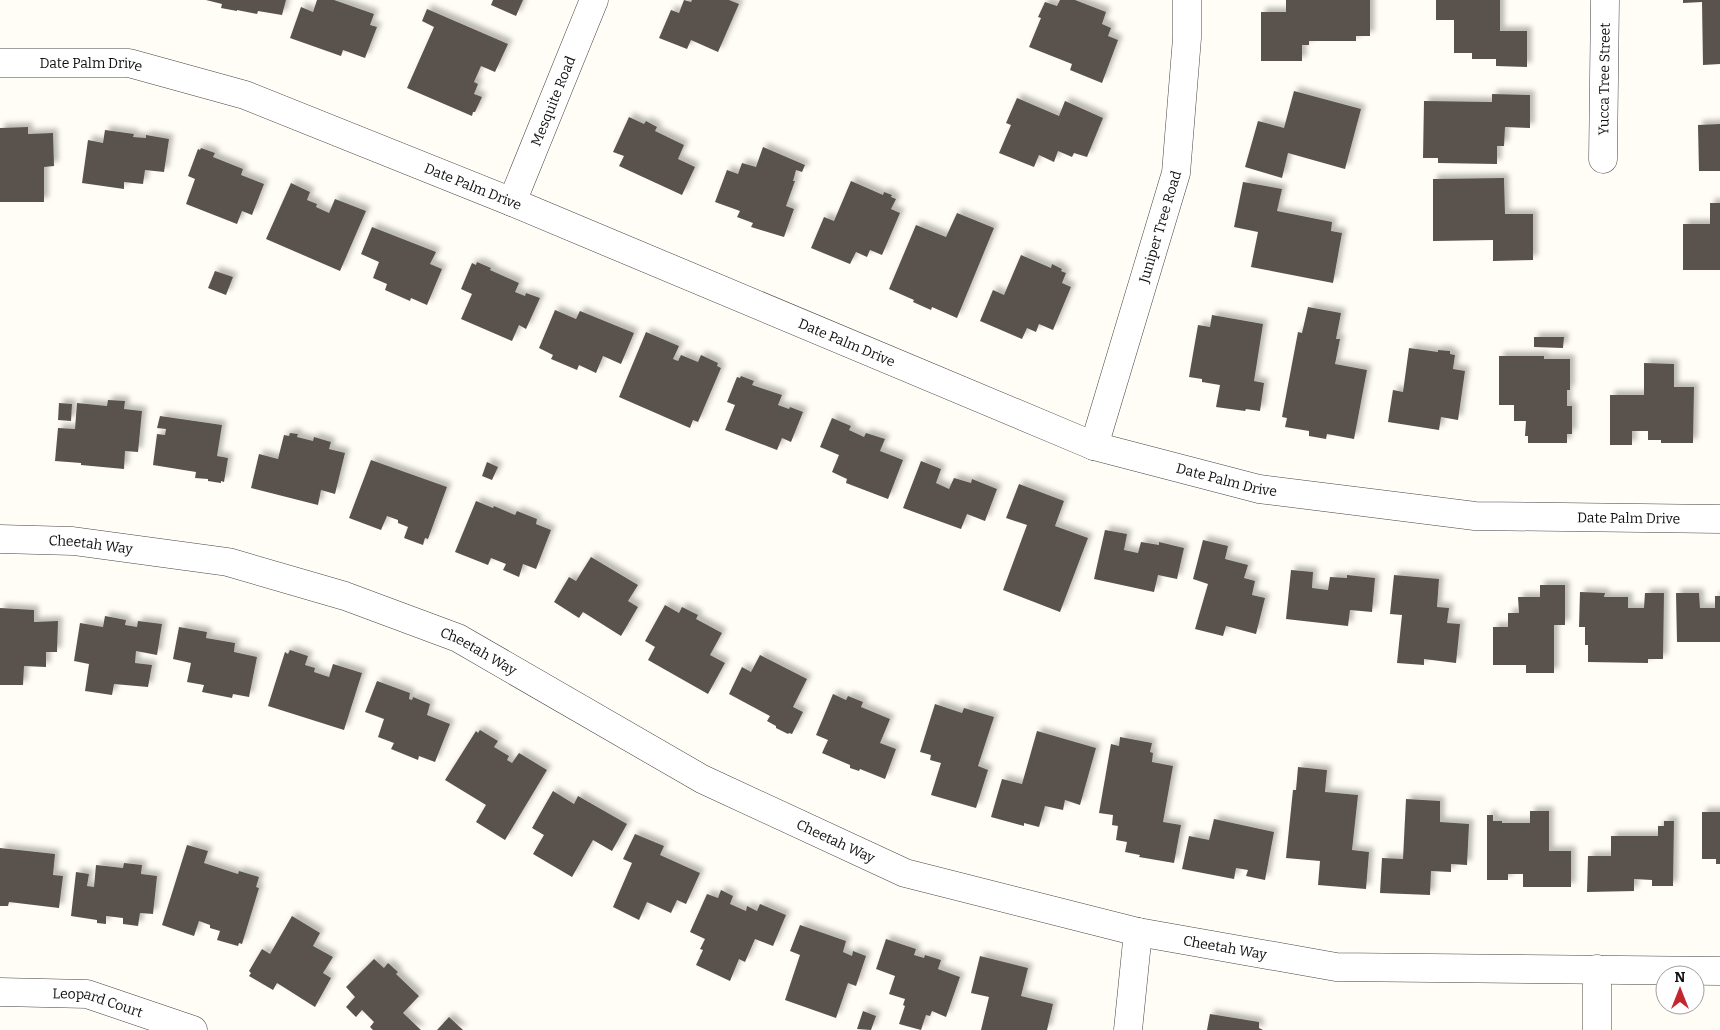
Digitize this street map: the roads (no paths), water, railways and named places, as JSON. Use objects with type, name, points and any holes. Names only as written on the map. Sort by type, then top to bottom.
[{"type":"street","name":"Mesquite Road","points":[[512,202],[594,0]]},
{"type":"street","name":"Juniper Tree Road","points":[[1094,446],[1176,173],[1187,38],[1187,0]]},
{"type":"street","name":"Yucca Tree Street","points":[[1603,159],[1605,0]]},
{"type":"street","name":"Date Palm Drive","points":[[0,63],[129,62],[245,95],[512,202],[1094,446],[1259,489],[1475,516],[1720,519]]},
{"type":"street","name":"Cheetah Way","points":[[0,540],[73,541],[228,562],[345,596],[458,638],[702,779],[905,873],[1138,932],[1336,967],[1720,971]]},
{"type":"street","points":[[1128,1030],[1138,932]]},
{"type":"street","points":[[1597,969],[1597,1030]]},
{"type":"street","name":"Leopard Court","points":[[0,992],[87,994],[193,1030]]}]
